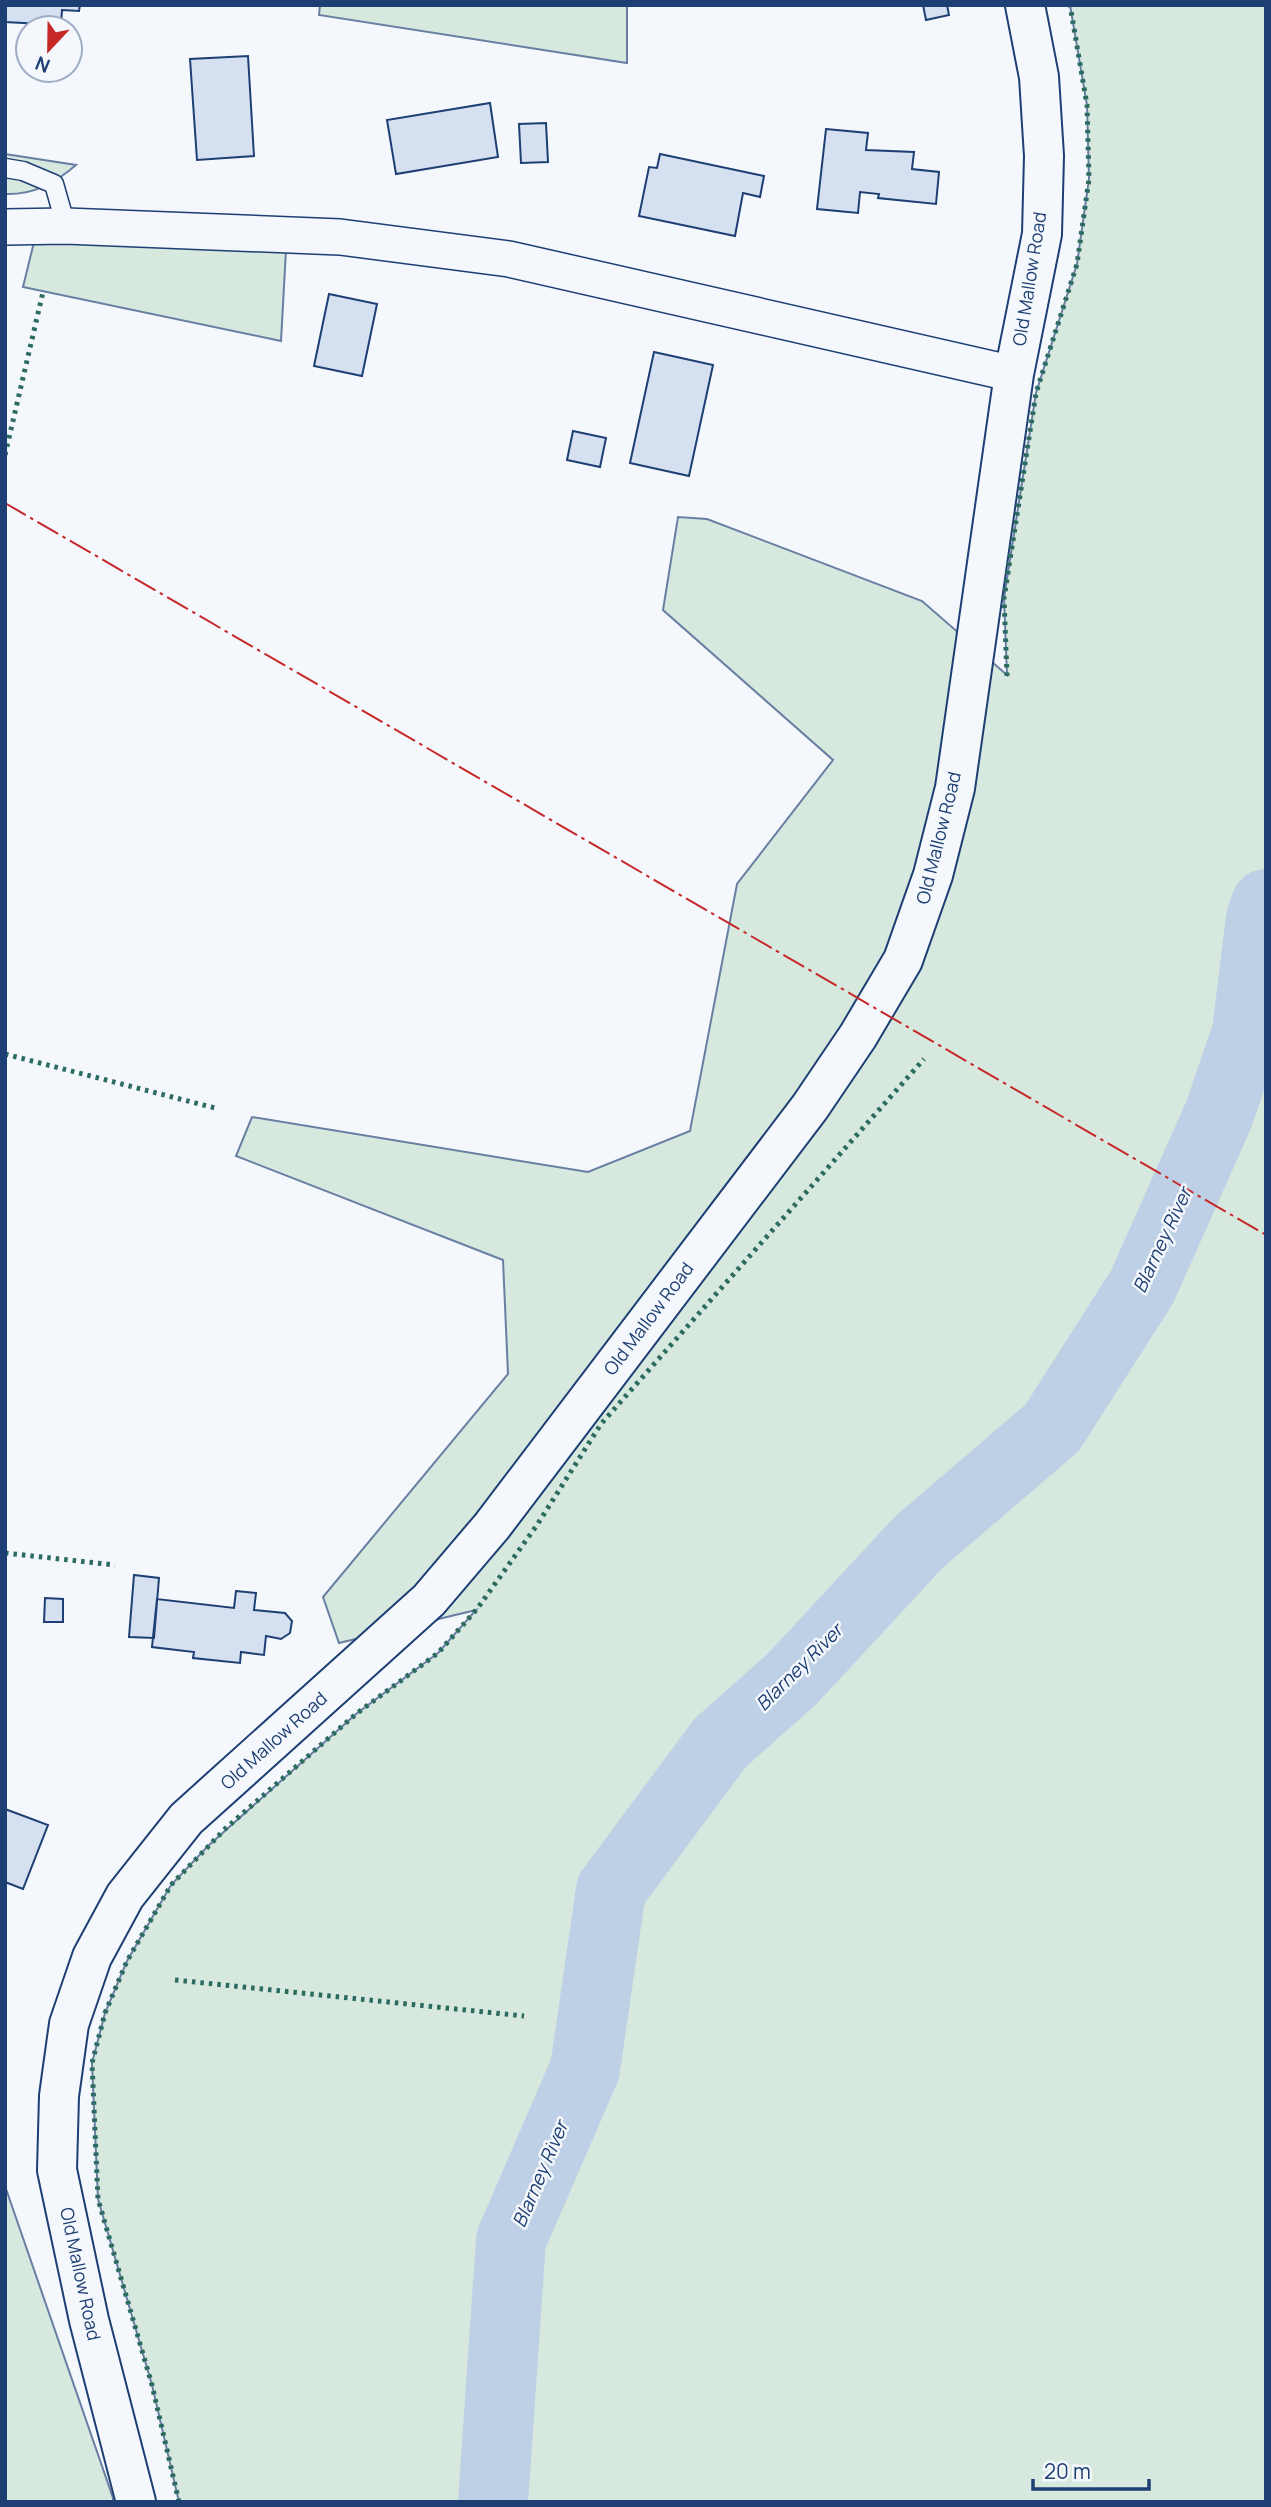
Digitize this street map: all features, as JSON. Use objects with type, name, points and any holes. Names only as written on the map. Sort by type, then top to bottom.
[{"type":"street","name":"Old Mallow Road","points":[[136,2502],[89,2320],[57,2170],[59,2096],[69,2024],[92,1957],[125,1895],[186,1819],[429,1600],[492,1526],[810,1107],[897,971],[933,875],[955,788],[1014,374],[1042,234],[1044,156],[1039,77],[1025,5]]},
{"type":"street","points":[[5,227],[66,226],[340,237],[509,258],[1014,374]]},
{"type":"lane","points":[[5,168],[23,171],[54,184],[66,226]]},
{"type":"shaded area","points":[[320,5],[627,5],[627,63],[319,15]]},
{"type":"shaded area","points":[[1070,5],[1266,5],[1266,2502],[179,2502],[152,2385],[98,2199],[92,2063],[105,2013],[127,1961],[171,1885],[208,1846],[356,1714],[438,1653],[476,1610],[339,1643],[323,1597],[508,1374],[503,1260],[236,1156],[252,1117],[588,1172],[690,1131],[737,884],[833,760],[663,610],[678,517],[707,519],[922,601],[1007,675],[1004,598],[1036,393],[1077,264],[1089,179],[1087,105]]},
{"type":"shaded area","points":[[5,154],[76,165],[44,187],[5,194]]},
{"type":"shaded area","points":[[34,242],[286,250],[281,341],[23,287]]},
{"type":"shaded area","points":[[5,2186],[113,2498],[113,2502],[5,2502]]},
{"type":"building","points":[[5,5],[80,5],[79,11],[62,10],[62,14],[14,14],[14,22],[5,22]]},
{"type":"building","points":[[923,5],[947,5],[949,15],[926,20]]},
{"type":"building","points":[[248,56],[254,156],[197,160],[190,59]]},
{"type":"building","points":[[490,103],[498,157],[396,174],[387,120]]},
{"type":"building","points":[[546,123],[548,162],[521,163],[519,124]]},
{"type":"building","points":[[826,129],[868,133],[866,150],[914,152],[912,169],[939,172],[936,204],[878,198],[879,194],[860,192],[858,213],[817,209]]},
{"type":"building","points":[[660,154],[764,176],[760,197],[743,193],[735,236],[639,216],[649,167],[657,168]]},
{"type":"building","points":[[329,294],[377,304],[362,376],[314,366]]},
{"type":"building","points":[[654,352],[713,365],[689,476],[630,463]]},
{"type":"building","points":[[573,431],[606,438],[600,467],[567,460]]},
{"type":"building","points":[[134,1575],[159,1578],[154,1638],[129,1637]]},
{"type":"building","points":[[236,1591],[256,1593],[254,1610],[285,1613],[292,1621],[290,1633],[281,1639],[266,1636],[264,1655],[241,1652],[240,1663],[193,1658],[194,1652],[152,1647],[157,1599],[234,1608]]},
{"type":"building","points":[[45,1598],[63,1599],[63,1622],[44,1622]]},
{"type":"building","points":[[5,1809],[48,1825],[23,1889],[5,1882]]},
{"type":"waterway","name":"Blarney River","points":[[493,2502],[511,2240],[585,2069],[611,1890],[720,1743],[793,1678],[919,1542],[1052,1428],[1142,1287],[1219,1114],[1247,1032],[1261,918],[1266,904]]},
{"type":"hedge","points":[[1007,676],[1004,598],[1036,393],[1077,264],[1089,179],[1087,105],[1070,5]]},
{"type":"hedge","points":[[5,455],[43,292]]},
{"type":"hedge","points":[[5,1054],[215,1108]]},
{"type":"hedge","points":[[179,2502],[152,2385],[98,2199],[92,2063],[105,2013],[127,1961],[171,1885],[225,1829],[356,1714],[438,1653],[477,1609],[537,1525],[601,1424],[924,1059]]},
{"type":"hedge","points":[[5,1553],[115,1565]]},
{"type":"hedge","points":[[175,1980],[524,2016]]},
{"type":"power","points":[[5,503],[1266,1235]]}]
